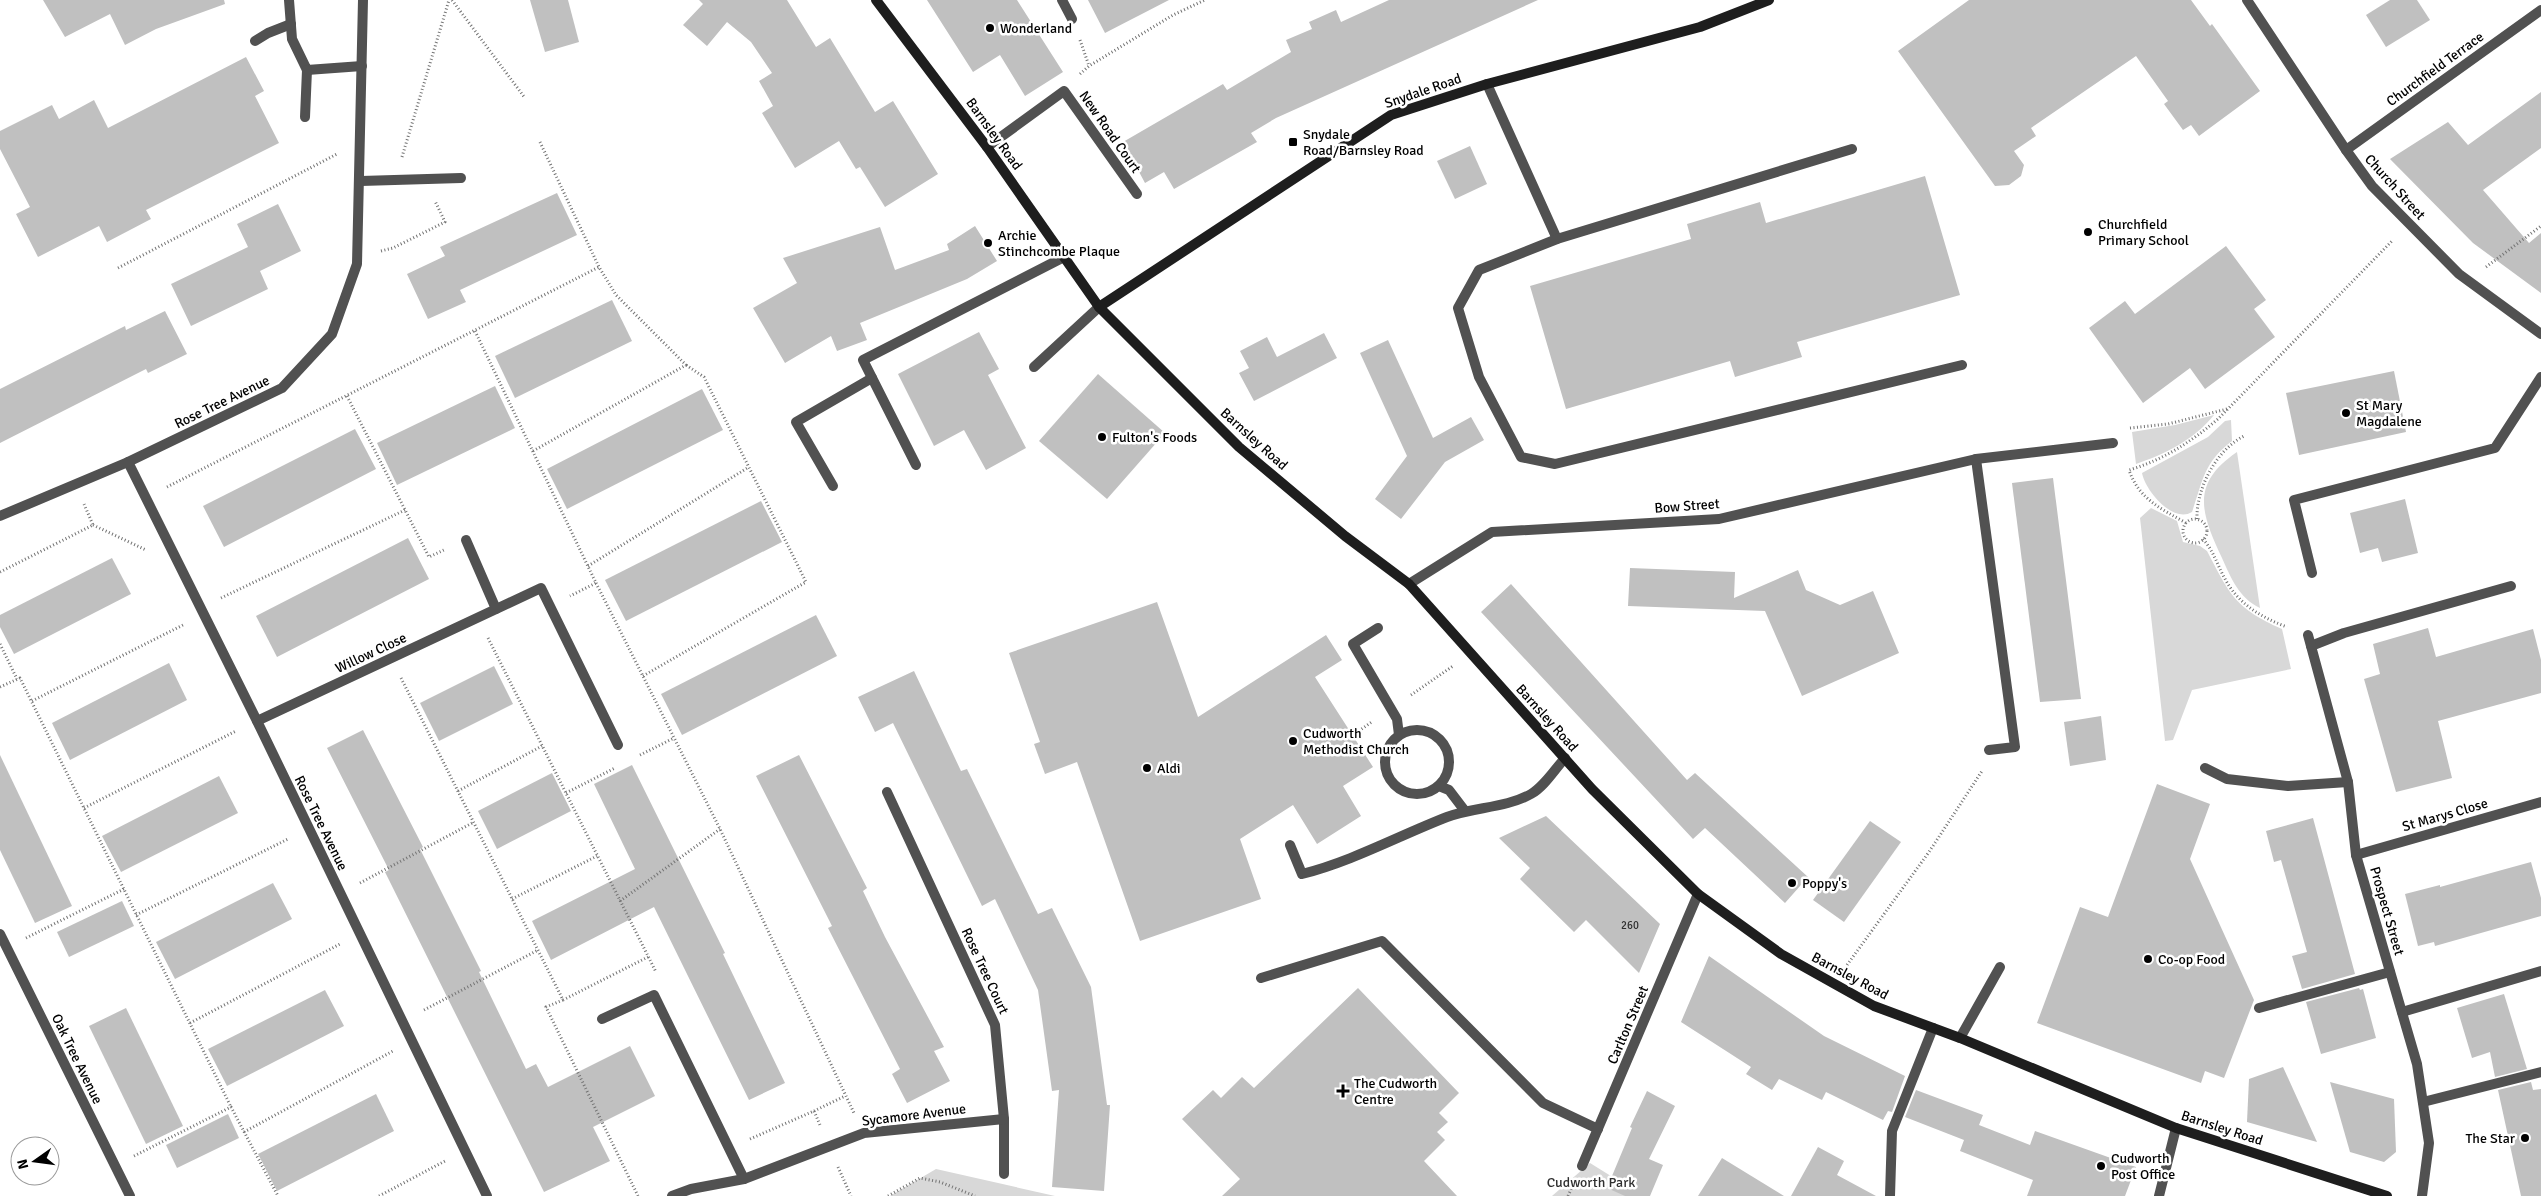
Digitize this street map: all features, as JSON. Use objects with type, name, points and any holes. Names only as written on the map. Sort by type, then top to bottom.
[{"type":"street","points":[[289,0],[292,39],[307,70],[305,118]]},
{"type":"street","name":"Rose Tree Avenue","points":[[0,516],[128,462],[282,388],[332,334],[358,264],[363,0]]},
{"type":"street","name":"Barnsley Road","points":[[876,0],[987,147],[1098,307],[1239,447],[1345,536],[1408,584],[1592,788],[1698,894],[1781,954],[1874,1006],[1960,1038],[2176,1128],[2387,1196]]},
{"type":"street","points":[[1062,0],[1072,18]]},
{"type":"street","name":"Snydale Road","points":[[1098,307],[1391,115],[1487,84],[1700,27],[1769,0]]},
{"type":"street","name":"Church Street","points":[[2246,0],[2372,186],[2468,280],[2541,334]]},
{"type":"street","name":"Churchfield Terrace","points":[[2346,150],[2541,10]]},
{"type":"street","points":[[255,41],[268,33],[291,24]]},
{"type":"street","points":[[307,70],[362,66]]},
{"type":"street","points":[[1487,84],[1557,239]]},
{"type":"street","name":"New Road Court","points":[[987,147],[1064,91],[1137,194]]},
{"type":"street","points":[[1852,149],[1557,239],[1478,270],[1458,308],[1479,377],[1521,457],[1555,464],[1962,365]]},
{"type":"street","points":[[361,181],[461,178]]},
{"type":"street","points":[[916,465],[863,360],[1064,257]]},
{"type":"street","points":[[1034,367],[1098,307]]},
{"type":"street","points":[[2312,573],[2294,500],[2495,448],[2541,377]]},
{"type":"street","points":[[833,486],[796,422],[872,378]]},
{"type":"street","name":"Bow Street","points":[[1408,584],[1492,532],[1719,519],[1976,460],[2113,444]]},
{"type":"street","points":[[1976,460],[2015,747],[1988,750]]},
{"type":"street","name":"Rose Tree Avenue","points":[[128,462],[257,721],[487,1196]]},
{"type":"street","points":[[466,540],[496,609]]},
{"type":"street","points":[[2312,646],[2344,633],[2511,586]]},
{"type":"street","name":"Willow Close","points":[[257,721],[542,588],[618,745]]},
{"type":"street","points":[[1378,628],[1354,644],[1397,720],[1400,735]]},
{"type":"street","name":"Prospect Street","points":[[2308,635],[2348,782],[2356,855],[2417,1064],[2429,1143],[2422,1196]]},
{"type":"street","points":[[1420,730],[1440,739],[1450,758],[1446,778],[1439,786],[1420,795],[1410,794],[1392,783],[1387,774],[1385,763],[1386,752],[1391,743],[1400,735],[1420,730]]},
{"type":"street","points":[[1290,845],[1302,874],[1356,857],[1465,811],[1516,800],[1533,793],[1565,758]]},
{"type":"street","points":[[2205,768],[2227,779],[2288,786],[2348,782]]},
{"type":"street","points":[[1439,786],[1449,790],[1465,811]]},
{"type":"street","name":"Rose Tree Court","points":[[887,792],[995,1025],[1004,1119],[1004,1174]]},
{"type":"street","name":"St Marys Close","points":[[2356,855],[2541,802]]},
{"type":"street","name":"Carlton Street","points":[[1582,1166],[1698,894]]},
{"type":"street","name":"Oak Tree Avenue","points":[[0,934],[130,1196]]},
{"type":"street","points":[[1261,978],[1382,941],[1543,1103],[1598,1129]]},
{"type":"street","points":[[1960,1038],[2000,967]]},
{"type":"street","points":[[2259,1008],[2390,972]]},
{"type":"street","points":[[2402,1012],[2541,972]]},
{"type":"street","points":[[602,1019],[654,995],[744,1179]]},
{"type":"street","points":[[1890,1196],[1892,1131],[1932,1028]]},
{"type":"street","points":[[2423,1102],[2541,1072]]},
{"type":"street","name":"Sycamore Avenue","points":[[672,1196],[691,1189],[744,1179],[864,1132],[1004,1119]]},
{"type":"street","points":[[2159,1196],[2176,1128]]},
{"type":"path","points":[[450,0],[525,98]]},
{"type":"path","points":[[395,180],[450,0]]},
{"type":"path","points":[[1064,91],[1089,66],[1173,15],[1205,0]]},
{"type":"path","points":[[539,140],[599,267],[616,295],[686,365],[704,377],[806,582],[643,676]]},
{"type":"path","points":[[118,268],[361,141]]},
{"type":"path","points":[[358,254],[393,248],[445,222],[424,179]]},
{"type":"path","points":[[2186,523],[2152,503],[2135,487],[2129,470],[2168,455],[2194,440],[2228,409],[2409,224]]},
{"type":"path","points":[[2468,280],[2541,226]]},
{"type":"path","points":[[146,498],[599,267]]},
{"type":"path","points":[[475,331],[596,583],[720,829],[845,1096],[864,1132]]},
{"type":"path","points":[[533,451],[686,365]]},
{"type":"path","points":[[347,396],[429,557],[466,540]]},
{"type":"path","points":[[2113,444],[2120,429],[2168,424],[2228,409]]},
{"type":"path","points":[[2197,519],[2202,488],[2215,464],[2235,440],[2244,436]]},
{"type":"path","points":[[588,566],[749,467]]},
{"type":"path","points":[[75,484],[93,524],[145,551],[167,541]]},
{"type":"path","points":[[32,701],[202,611],[406,510]]},
{"type":"path","points":[[2197,519],[2206,527],[2206,534],[2203,539],[2194,542],[2187,540],[2183,533],[2186,523],[2197,519]]},
{"type":"path","points":[[0,572],[93,524]]},
{"type":"path","points":[[2203,539],[2212,552],[2225,579],[2245,605],[2264,618],[2308,635]]},
{"type":"path","points":[[550,606],[596,583]]},
{"type":"path","points":[[478,618],[665,990],[654,995]]},
{"type":"path","points":[[0,644],[17,679]]},
{"type":"path","points":[[391,658],[563,1000]]},
{"type":"path","points":[[0,687],[20,678],[230,1107],[278,1196]]},
{"type":"path","points":[[84,808],[257,721]]},
{"type":"path","points":[[458,791],[542,746]]},
{"type":"path","points":[[1834,984],[1929,852],[1981,774],[1988,750]]},
{"type":"path","points":[[340,894],[474,822]]},
{"type":"path","points":[[136,914],[309,828]]},
{"type":"path","points":[[620,901],[720,829]]},
{"type":"path","points":[[512,899],[598,856]]},
{"type":"path","points":[[7,947],[124,889]]},
{"type":"path","points":[[190,1023],[360,934]]},
{"type":"path","points":[[402,1021],[538,950]]},
{"type":"path","points":[[638,1196],[546,1007],[648,957]]},
{"type":"path","points":[[244,1132],[411,1040]]},
{"type":"path","points":[[730,1148],[845,1096]]},
{"type":"path","points":[[115,1166],[230,1107]]},
{"type":"path","points":[[814,1111],[851,1196]]},
{"type":"path","points":[[379,1196],[465,1151]]},
{"type":"path","points":[[888,1196],[920,1178],[940,1182],[975,1196]]},
{"type":"green space","points":[[2214,415],[2188,439],[2158,456],[2136,464],[2132,432],[2175,425]]},
{"type":"green space","points":[[2231,420],[2232,441],[2215,457],[2205,473],[2192,512],[2185,514],[2177,513],[2161,503],[2148,488],[2142,473],[2208,437],[2225,421]]},
{"type":"green space","points":[[2237,452],[2260,608],[2246,599],[2232,580],[2215,542],[2205,513],[2204,500],[2206,488],[2212,476],[2222,464]]},
{"type":"green space","points":[[2151,508],[2177,521],[2183,542],[2200,546],[2207,551],[2228,589],[2244,607],[2282,629],[2291,669],[2192,690],[2173,740],[2165,741],[2140,518]]},
{"type":"green space","name":"Cudworth Park","points":[[1590,1163],[1643,1196],[1552,1196]]},
{"type":"green space","points":[[936,1169],[1055,1196],[890,1196]]},
{"type":"building","points":[[43,0],[224,0],[225,4],[156,29],[125,45],[110,14],[65,37]]},
{"type":"building","points":[[530,0],[568,0],[579,42],[545,52]]},
{"type":"building","points":[[699,0],[787,0],[816,47],[830,38],[875,112],[893,101],[938,174],[885,207],[860,167],[856,169],[839,141],[795,168],[762,113],[773,106],[759,81],[772,73],[751,42],[727,22],[707,46],[683,25],[703,4]]},
{"type":"building","name":"Wonderland","points":[[927,0],[1017,0],[1063,72],[1025,96],[1000,55],[973,72]]},
{"type":"building","points":[[1088,0],[1169,0],[1105,33]]},
{"type":"building","points":[[1389,0],[1538,0],[1276,118],[1251,133],[1257,142],[1174,189],[1164,172],[1145,183],[1123,142],[1223,84],[1227,90],[1291,52],[1286,40],[1312,29],[1309,22],[1336,10],[1341,22]]},
{"type":"building","points":[[1969,0],[2191,0],[2210,26],[2212,24],[2260,91],[2199,136],[2191,125],[2183,130],[2164,104],[2168,101],[2136,56],[2031,128],[2036,136],[2014,151],[2024,165],[2021,176],[2009,185],[1995,186],[1898,51]]},
{"type":"building","points":[[2390,0],[2417,0],[2430,20],[2386,47],[2366,15]]},
{"type":"building","points":[[246,57],[264,91],[255,96],[279,143],[146,210],[151,219],[107,242],[99,226],[38,257],[16,214],[30,207],[0,149],[0,131],[52,105],[59,119],[94,100],[108,128]]},
{"type":"building","points":[[2541,92],[2541,148],[2483,190],[2529,243],[2541,233],[2541,293],[2473,243],[2390,159],[2448,122],[2468,145]]},
{"type":"building","points":[[1470,146],[1487,184],[1455,199],[1437,161]]},
{"type":"building","points":[[1925,176],[1960,295],[1797,342],[1802,357],[1735,377],[1730,361],[1566,409],[1530,286],[1691,239],[1687,224],[1760,202],[1766,223]]},
{"type":"building","points":[[557,193],[577,235],[460,290],[466,302],[428,319],[407,274],[445,256],[440,247]]},
{"type":"building","points":[[278,204],[301,251],[260,271],[268,289],[191,326],[171,284],[248,247],[237,224]]},
{"type":"building","points":[[975,226],[997,261],[967,279],[860,323],[867,340],[837,351],[831,336],[785,363],[753,308],[797,283],[783,258],[880,227],[895,270],[949,250],[947,244]]},
{"type":"building","points":[[2226,246],[2266,300],[2254,309],[2275,337],[2205,389],[2190,368],[2143,403],[2089,328],[2125,301],[2135,314]]},
{"type":"building","points":[[612,300],[632,341],[515,398],[495,356]]},
{"type":"building","points":[[165,311],[187,354],[148,373],[146,369],[0,443],[0,389],[125,326],[126,330]]},
{"type":"building","points":[[979,332],[999,369],[988,375],[1026,448],[986,470],[964,430],[934,446],[898,374]]},
{"type":"building","points":[[1324,333],[1337,358],[1254,401],[1239,373],[1249,368],[1240,351],[1267,337],[1277,357]]},
{"type":"building","points":[[1388,340],[1433,438],[1471,417],[1484,440],[1445,462],[1401,519],[1375,499],[1407,456],[1360,353]]},
{"type":"building","name":"St Mary Magdalene","points":[[2394,371],[2406,432],[2299,455],[2286,393]]},
{"type":"building","name":"Fulton's Foods","points":[[1098,374],[1165,433],[1107,499],[1039,441]]},
{"type":"building","points":[[495,386],[515,428],[397,485],[377,443]]},
{"type":"building","points":[[702,389],[723,430],[567,509],[547,469]]},
{"type":"building","points":[[355,429],[376,469],[224,547],[203,506]]},
{"type":"building","points":[[2053,478],[2081,699],[2040,702],[2012,483]]},
{"type":"building","points":[[2405,499],[2418,553],[2382,562],[2378,548],[2360,553],[2350,513]]},
{"type":"building","points":[[761,501],[782,542],[626,621],[605,580]]},
{"type":"building","points":[[408,538],[429,579],[277,657],[256,616]]},
{"type":"building","points":[[112,558],[131,594],[14,654],[0,627],[0,615]]},
{"type":"building","points":[[1630,568],[1735,572],[1734,598],[1798,570],[1806,590],[1840,605],[1873,591],[1899,653],[1802,696],[1765,611],[1628,606]]},
{"type":"building","points":[[1511,584],[1687,780],[1695,773],[1808,877],[1785,903],[1705,828],[1693,839],[1481,612]]},
{"type":"building","name":"Aldi","points":[[1157,602],[1198,717],[1326,635],[1342,660],[1315,677],[1373,767],[1343,786],[1361,816],[1317,844],[1293,805],[1240,839],[1261,899],[1140,941],[1077,762],[1045,774],[1034,744],[1040,742],[1009,653]]},
{"type":"building","points":[[816,615],[837,656],[682,735],[661,694]]},
{"type":"building","points":[[2428,628],[2436,657],[2533,629],[2541,660],[2541,693],[2438,721],[2452,778],[2396,792],[2364,679],[2380,674],[2373,644]]},
{"type":"building","points":[[169,663],[187,700],[70,760],[52,723]]},
{"type":"building","points":[[494,666],[513,704],[439,741],[420,703]]},
{"type":"building","points":[[914,671],[961,771],[967,769],[1038,914],[1052,908],[1091,987],[1107,1105],[1110,1105],[1104,1191],[1052,1187],[1059,1090],[1052,1091],[1038,990],[995,899],[982,906],[893,723],[875,732],[858,697]]},
{"type":"building","points":[[2101,716],[2106,760],[2070,766],[2064,722]]},
{"type":"building","points":[[363,730],[423,847],[420,849],[481,971],[479,972],[526,1069],[536,1064],[548,1087],[630,1046],[655,1096],[593,1127],[610,1161],[544,1192],[385,872],[389,870],[327,748]]},
{"type":"building","points":[[0,755],[72,906],[35,923],[0,850]]},
{"type":"building","points":[[799,755],[867,888],[863,891],[885,937],[944,1047],[934,1051],[950,1081],[907,1103],[892,1074],[900,1069],[828,928],[832,926],[756,776]]},
{"type":"building","points":[[632,765],[725,953],[723,954],[785,1083],[749,1100],[654,907],[551,960],[532,921],[635,869],[594,784]]},
{"type":"building","points":[[552,773],[571,811],[497,849],[478,811]]},
{"type":"building","points":[[219,776],[238,813],[121,872],[102,836]]},
{"type":"building","name":"Co-op Food","points":[[2157,784],[2210,804],[2190,859],[2254,1000],[2224,1078],[2205,1071],[2201,1083],[2037,1023],[2080,907],[2108,917]]},
{"type":"building","points":[[1546,816],[1660,924],[1639,973],[1586,920],[1574,932],[1520,879],[1530,868],[1499,838]]},
{"type":"building","points":[[2313,818],[2355,974],[2302,989],[2292,956],[2307,952],[2281,860],[2274,862],[2266,831]]},
{"type":"building","points":[[1870,821],[1901,842],[1844,922],[1813,900]]},
{"type":"building","points":[[2531,862],[2541,898],[2541,916],[2435,946],[2434,942],[2418,946],[2405,894],[2440,885],[2440,887]]},
{"type":"building","points":[[273,883],[292,919],[175,979],[156,942]]},
{"type":"building","points":[[122,901],[134,926],[69,957],[57,932]]},
{"type":"building","points":[[1709,956],[1824,1036],[1905,1076],[1892,1112],[1888,1111],[1883,1120],[1826,1092],[1822,1100],[1779,1079],[1772,1090],[1746,1074],[1751,1067],[1681,1022]]},
{"type":"building","name":"The Cudworth Centre","points":[[1358,988],[1459,1093],[1439,1113],[1448,1122],[1437,1132],[1445,1140],[1424,1161],[1457,1196],[1222,1196],[1240,1179],[1182,1119],[1213,1090],[1221,1098],[1242,1077],[1254,1088]]},
{"type":"building","points":[[2359,988],[2360,990],[2363,989],[2376,1038],[2321,1054],[2306,1002]]},
{"type":"building","points":[[325,990],[344,1026],[227,1086],[208,1049]]},
{"type":"building","points":[[2504,994],[2527,1069],[2495,1077],[2490,1052],[2472,1058],[2457,1008]]},
{"type":"building","points":[[126,1008],[183,1126],[146,1144],[89,1026]]},
{"type":"building","points":[[2283,1067],[2317,1142],[2247,1122],[2249,1079]]},
{"type":"building","points":[[2330,1082],[2394,1099],[2396,1152],[2384,1162],[2350,1152]]},
{"type":"building","name":"The Star","points":[[2531,1082],[2533,1090],[2541,1089],[2541,1196],[2521,1196],[2498,1090]]},
{"type":"building","points":[[1916,1090],[1983,1115],[1979,1125],[2030,1145],[2035,1131],[2136,1167],[2125,1196],[2027,1196],[2033,1180],[1960,1151],[1964,1140],[1905,1117]]},
{"type":"building","points":[[1647,1091],[1675,1106],[1649,1159],[1663,1165],[1650,1196],[1625,1196],[1607,1188],[1632,1128],[1630,1127]]},
{"type":"building","points":[[376,1094],[394,1131],[277,1191],[258,1154]]},
{"type":"building","points":[[228,1114],[239,1138],[177,1168],[166,1145]]},
{"type":"building","points":[[1818,1147],[1844,1161],[1837,1175],[1876,1196],[1791,1196]]},
{"type":"building","points":[[1722,1158],[1784,1196],[1698,1196]]},
{"type":"place","name":"Wonderland","points":[[990,28]]},
{"type":"place","name":"Snydale Road/Barnsley Road","points":[[1293,142]]},
{"type":"place","name":"Churchfield Primary School","points":[[2088,232]]},
{"type":"place","name":"Archie Stinchcombe Plaque","points":[[988,243]]},
{"type":"place","name":"St Mary Magdalene","points":[[2346,413]]},
{"type":"place","name":"Fulton's Foods","points":[[1102,437]]},
{"type":"place","name":"Cudworth Methodist Church","points":[[1293,741]]},
{"type":"place","name":"Aldi","points":[[1147,768]]},
{"type":"place","name":"Poppy's","points":[[1792,883]]},
{"type":"place","name":"Co-op Food","points":[[2148,959]]},
{"type":"place","name":"The Cudworth Centre","points":[[1343,1091]]},
{"type":"place","name":"The Star","points":[[2525,1138]]},
{"type":"place","name":"Cudworth Post Office","points":[[2101,1166]]}]
